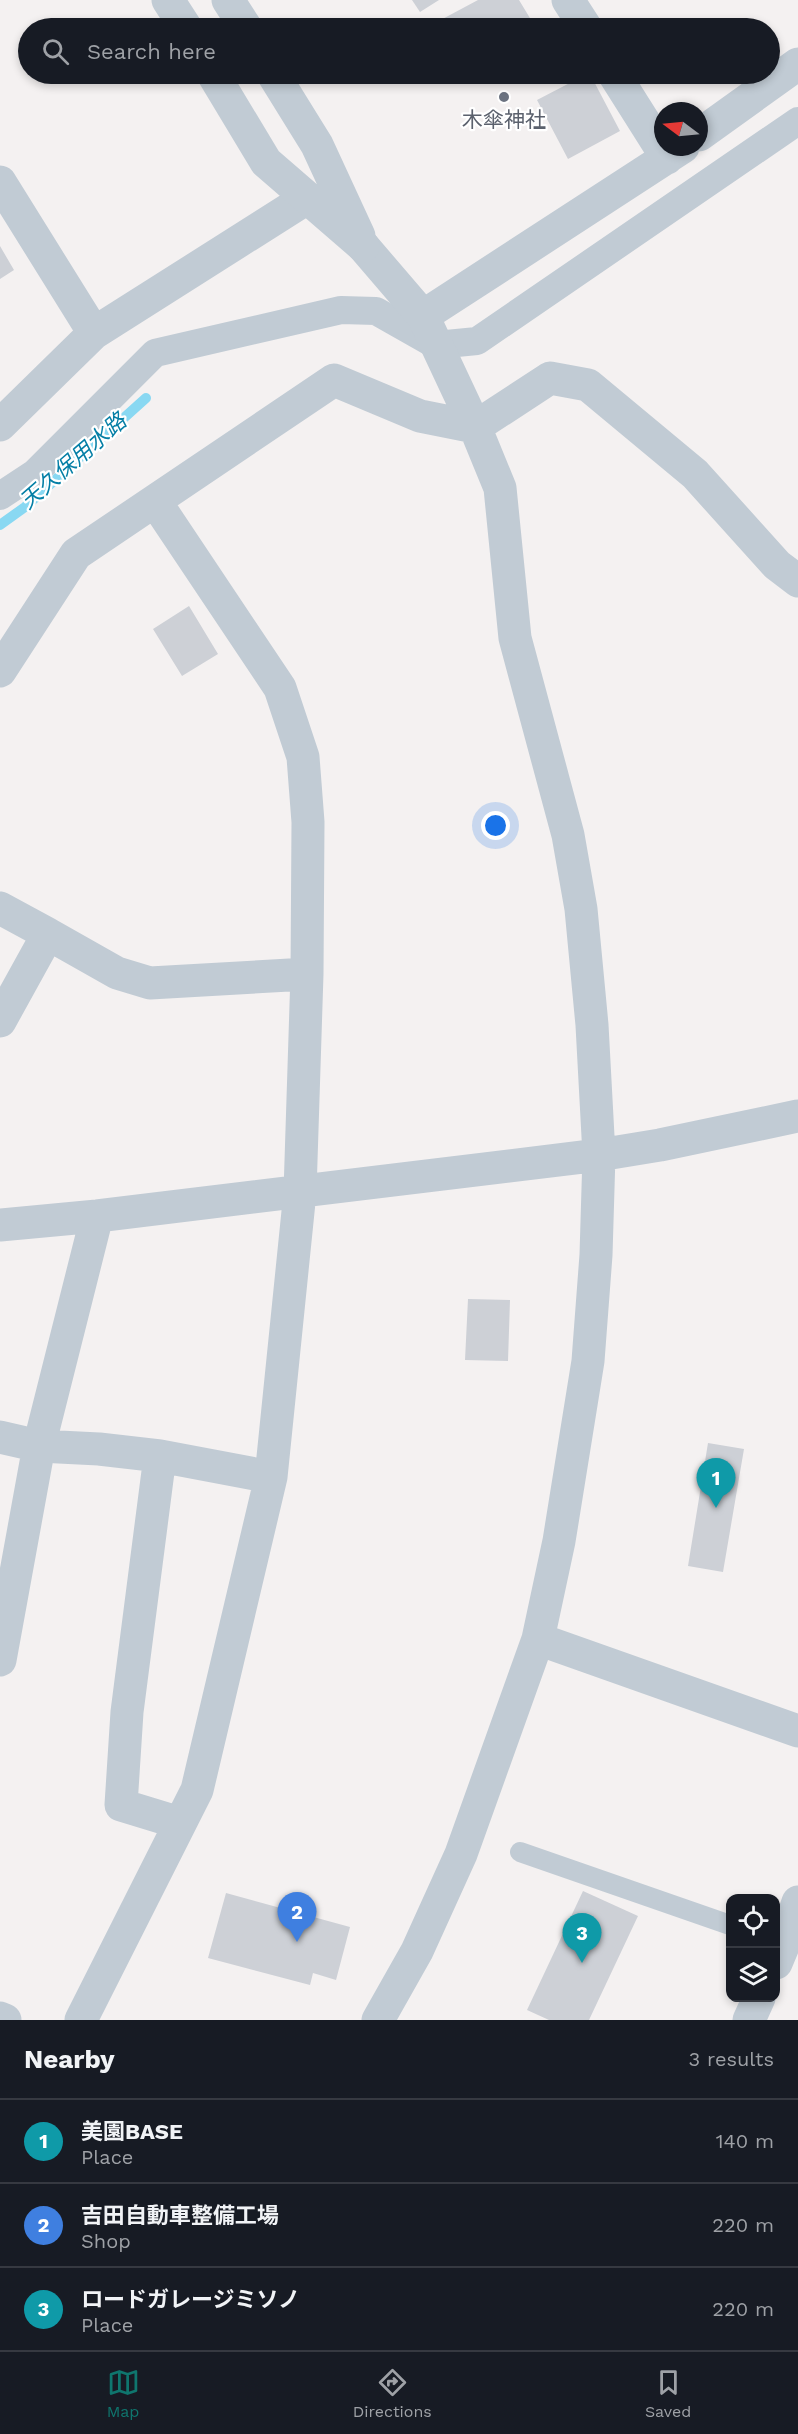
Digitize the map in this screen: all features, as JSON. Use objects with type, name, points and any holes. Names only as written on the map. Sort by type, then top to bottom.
[{"type":"street","points":[[168,0],[180,18]]},
{"type":"street","points":[[228,0],[240,18]]},
{"type":"street","points":[[568,0],[580,18]]},
{"type":"street","points":[[780,77],[798,64]]},
{"type":"street","points":[[219,84],[266,162],[363,246],[430,330],[475,427],[500,488],[515,638],[570,846],[580,909],[591,1014],[599,1155],[596,1255],[588,1361],[559,1541],[538,1639],[460,1854],[417,1952],[378,2020]]},
{"type":"street","points":[[279,84],[317,145],[363,246]]},
{"type":"street","points":[[622,84],[654,126]]},
{"type":"street","points":[[708,129],[770,84]]},
{"type":"street","points":[[0,496],[35,473],[155,353],[341,310],[376,311],[430,330],[477,341],[798,121]]},
{"type":"street","points":[[430,330],[671,156]]},
{"type":"street","points":[[0,182],[94,333]]},
{"type":"street","points":[[0,425],[94,333],[307,198]]},
{"type":"street","points":[[0,671],[76,554],[334,380],[420,416],[475,427],[550,378],[588,385],[695,474],[777,565],[798,581]]},
{"type":"street","points":[[81,2020],[197,1790],[271,1477],[300,1192],[307,974],[308,822],[303,756],[280,688],[155,501]]},
{"type":"street","points":[[0,908],[117,973],[150,983],[307,974]]},
{"type":"street","points":[[0,1021],[48,934]]},
{"type":"street","points":[[0,1225],[97,1216],[599,1155],[660,1145],[798,1116]]},
{"type":"street","points":[[0,1660],[39,1446],[97,1216]]},
{"type":"street","points":[[0,1437],[39,1446],[99,1449],[160,1456],[271,1477]]},
{"type":"street","points":[[160,1456],[127,1712],[121,1805],[180,1823]]},
{"type":"street","points":[[538,1639],[798,1731]]},
{"type":"street","points":[[778,1948],[798,1902]]},
{"type":"street","points":[[749,2020],[757,2002]]},
{"type":"street","points":[[0,2018],[5,2020]]},
{"type":"lane","points":[[520,1852],[726,1924]]},
{"type":"building","points":[[412,0],[439,0],[420,12]]},
{"type":"building","points":[[478,0],[519,0],[530,18],[444,18]]},
{"type":"building","points":[[568,84],[595,84],[620,131],[568,159],[537,100]]},
{"type":"building","points":[[0,246],[14,270],[0,279]]},
{"type":"building","points":[[189,606],[218,654],[182,676],[153,629]]},
{"type":"building","points":[[468,1299],[510,1300],[508,1361],[465,1360]]},
{"type":"building","points":[[708,1443],[744,1449],[723,1572],[688,1566]]},
{"type":"building","points":[[583,1891],[638,1916],[589,2020],[549,2020],[527,2010]]},
{"type":"building","points":[[226,1893],[350,1927],[336,1980],[313,1973],[310,1985],[208,1958]]},
{"type":"waterway","name":"天久保用水路","points":[[0,525],[25,507],[146,398]]},
{"type":"place","name":"木傘神社","points":[[504,97]]},
{"type":"place","name":"美園BASE","points":[[716,1508]]},
{"type":"place","name":"吉田自動車整備工場","points":[[297,1942]]},
{"type":"place","name":"ロードガレージミソノ","points":[[582,1963]]}]
